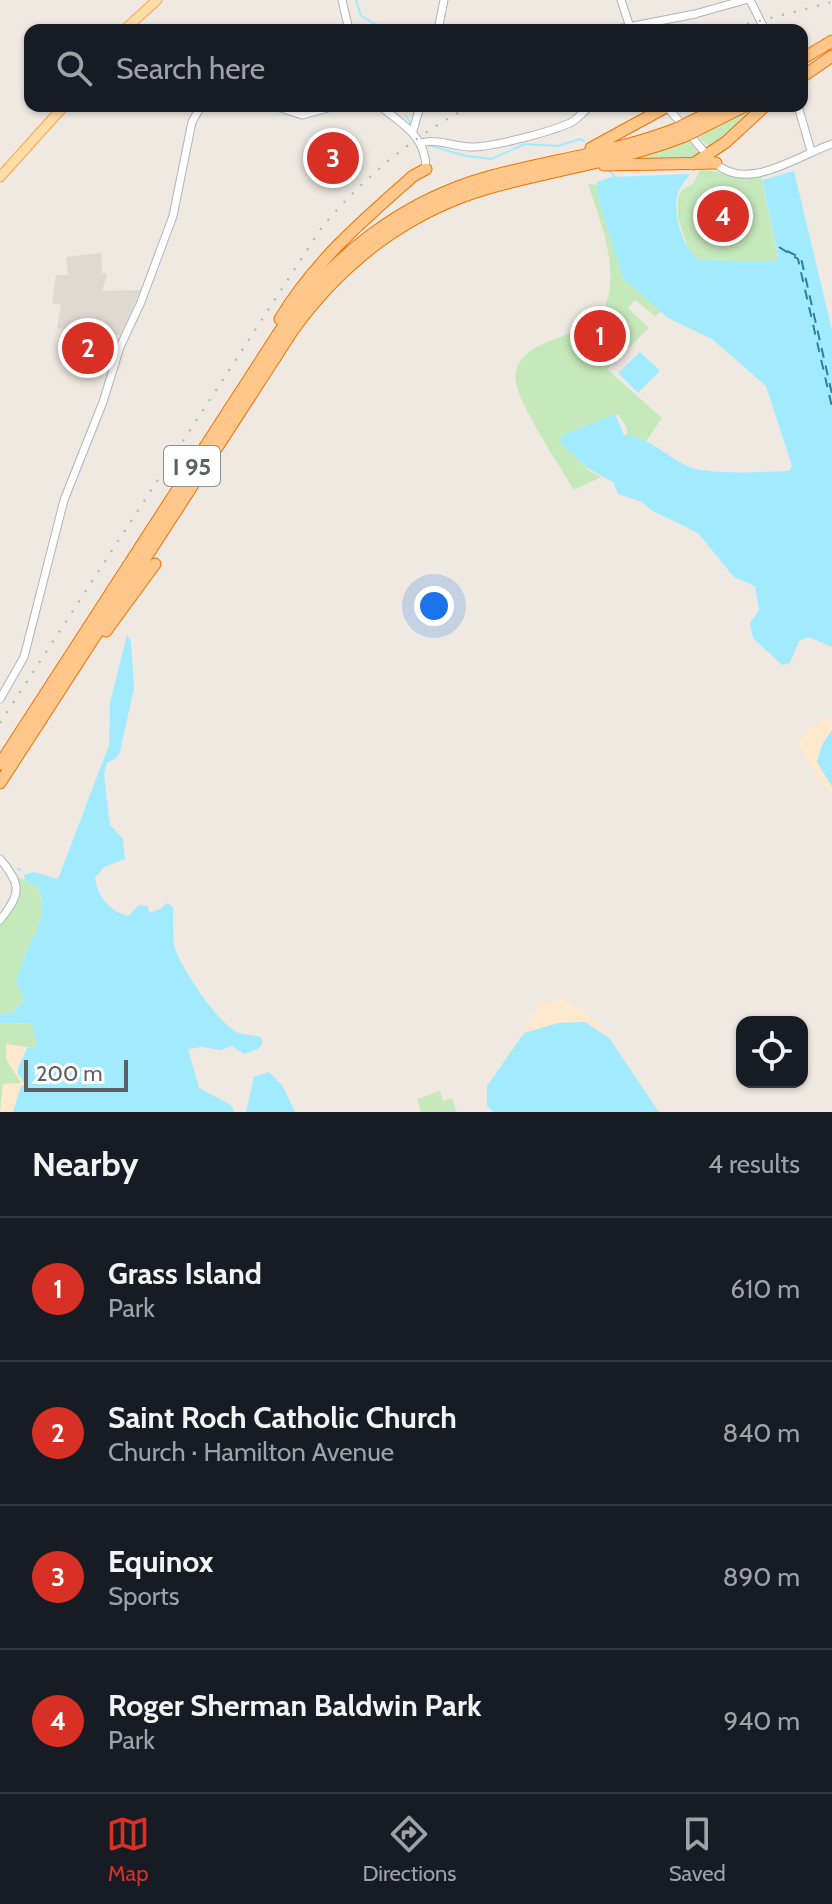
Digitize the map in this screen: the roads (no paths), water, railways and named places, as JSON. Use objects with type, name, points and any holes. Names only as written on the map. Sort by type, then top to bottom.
[{"type":"highway","points":[[808,55],[832,41]]},
{"type":"highway","points":[[808,70],[832,54]]},
{"type":"highway","points":[[629,127],[645,112]]},
{"type":"highway","points":[[575,162],[656,112]]},
{"type":"highway","name":"I 95","points":[[687,129],[714,112]]},
{"type":"highway","name":"I 95","points":[[0,764],[287,320],[318,281],[365,239],[476,181],[524,168],[638,152],[730,112]]},
{"type":"highway","points":[[575,162],[693,165],[712,159],[759,112]]},
{"type":"highway","name":"I 95","points":[[0,783],[286,340],[315,301],[360,256],[425,207],[575,162]]},
{"type":"highway","points":[[215,431],[288,306],[316,267],[358,223],[413,176],[426,169]]},
{"type":"highway","points":[[257,393],[315,301]]},
{"type":"highway","points":[[48,708],[155,564]]},
{"type":"main road","points":[[131,24],[157,0]]},
{"type":"main road","points":[[342,0],[348,24]]},
{"type":"main road","points":[[439,24],[444,0]]},
{"type":"main road","points":[[621,0],[628,24]]},
{"type":"main road","points":[[652,24],[748,0],[762,24]]},
{"type":"main road","points":[[0,177],[59,112]]},
{"type":"main road","points":[[0,699],[24,657],[64,500],[103,402],[121,343],[141,302],[173,216],[192,122],[198,112]]},
{"type":"main road","points":[[293,112],[302,115],[313,112]]},
{"type":"main road","points":[[388,112],[413,131],[426,157],[426,169]]},
{"type":"main road","points":[[413,131],[418,112]]},
{"type":"main road","points":[[421,143],[431,141],[461,147],[489,145],[567,124],[583,112]]},
{"type":"main road","points":[[672,112],[712,159],[736,174],[753,174],[832,144]]},
{"type":"main road","points":[[800,112],[811,151]]},
{"type":"main road","points":[[0,859],[14,877],[17,891],[0,920]]},
{"type":"water","points":[[794,171],[832,330],[832,647],[809,637],[799,641],[790,663],[782,665],[753,638],[750,623],[759,610],[755,586],[734,577],[698,533],[651,510],[642,502],[618,494],[613,482],[587,468],[560,442],[563,435],[615,414],[624,435],[642,439],[699,470],[789,471],[792,466],[766,386],[712,339],[668,318],[623,278],[597,195],[597,182],[611,177],[690,174],[679,190],[676,207],[683,238],[693,255],[699,260],[774,262],[778,256],[762,180]]},
{"type":"water","points":[[640,352],[660,371],[638,393],[618,373]]},
{"type":"water","points":[[127,635],[131,641],[134,688],[120,752],[107,763],[104,774],[110,825],[123,839],[125,859],[104,867],[95,878],[96,885],[110,907],[128,916],[139,905],[148,906],[149,913],[167,903],[173,907],[174,944],[191,979],[221,1019],[239,1033],[262,1038],[262,1044],[258,1049],[244,1054],[232,1046],[221,1050],[188,1049],[199,1088],[231,1105],[234,1112],[13,1112],[21,1086],[26,1085],[18,1074],[18,1068],[27,1048],[37,1048],[32,1023],[0,1024],[0,1014],[14,1012],[24,999],[16,982],[42,912],[38,887],[25,881],[24,875],[34,872],[58,879],[109,745],[110,703]]},
{"type":"water","points":[[832,730],[832,787],[817,762],[822,745]]},
{"type":"water","points":[[585,1022],[609,1038],[659,1112],[494,1112],[487,1106],[487,1086],[524,1033],[558,1023]]},
{"type":"water","points":[[269,1072],[282,1085],[295,1112],[246,1112],[254,1077]]},
{"type":"waterway","points":[[356,0],[361,16],[375,24]]},
{"type":"waterway","points":[[406,116],[411,124]]},
{"type":"waterway","points":[[428,145],[466,156],[491,159],[525,144],[558,146],[580,139],[584,141]]},
{"type":"waterway","points":[[609,170],[615,177]]},
{"type":"railway","points":[[747,24],[832,2]]},
{"type":"railway","points":[[0,723],[322,227],[390,159],[460,112]]},
{"type":"place","name":"Equinox","points":[[333,158]]},
{"type":"place","name":"Roger Sherman Baldwin Park","points":[[723,216]]},
{"type":"place","name":"Grass Island","points":[[600,336]]},
{"type":"place","name":"Saint Roch Catholic Church","points":[[88,348]]}]
